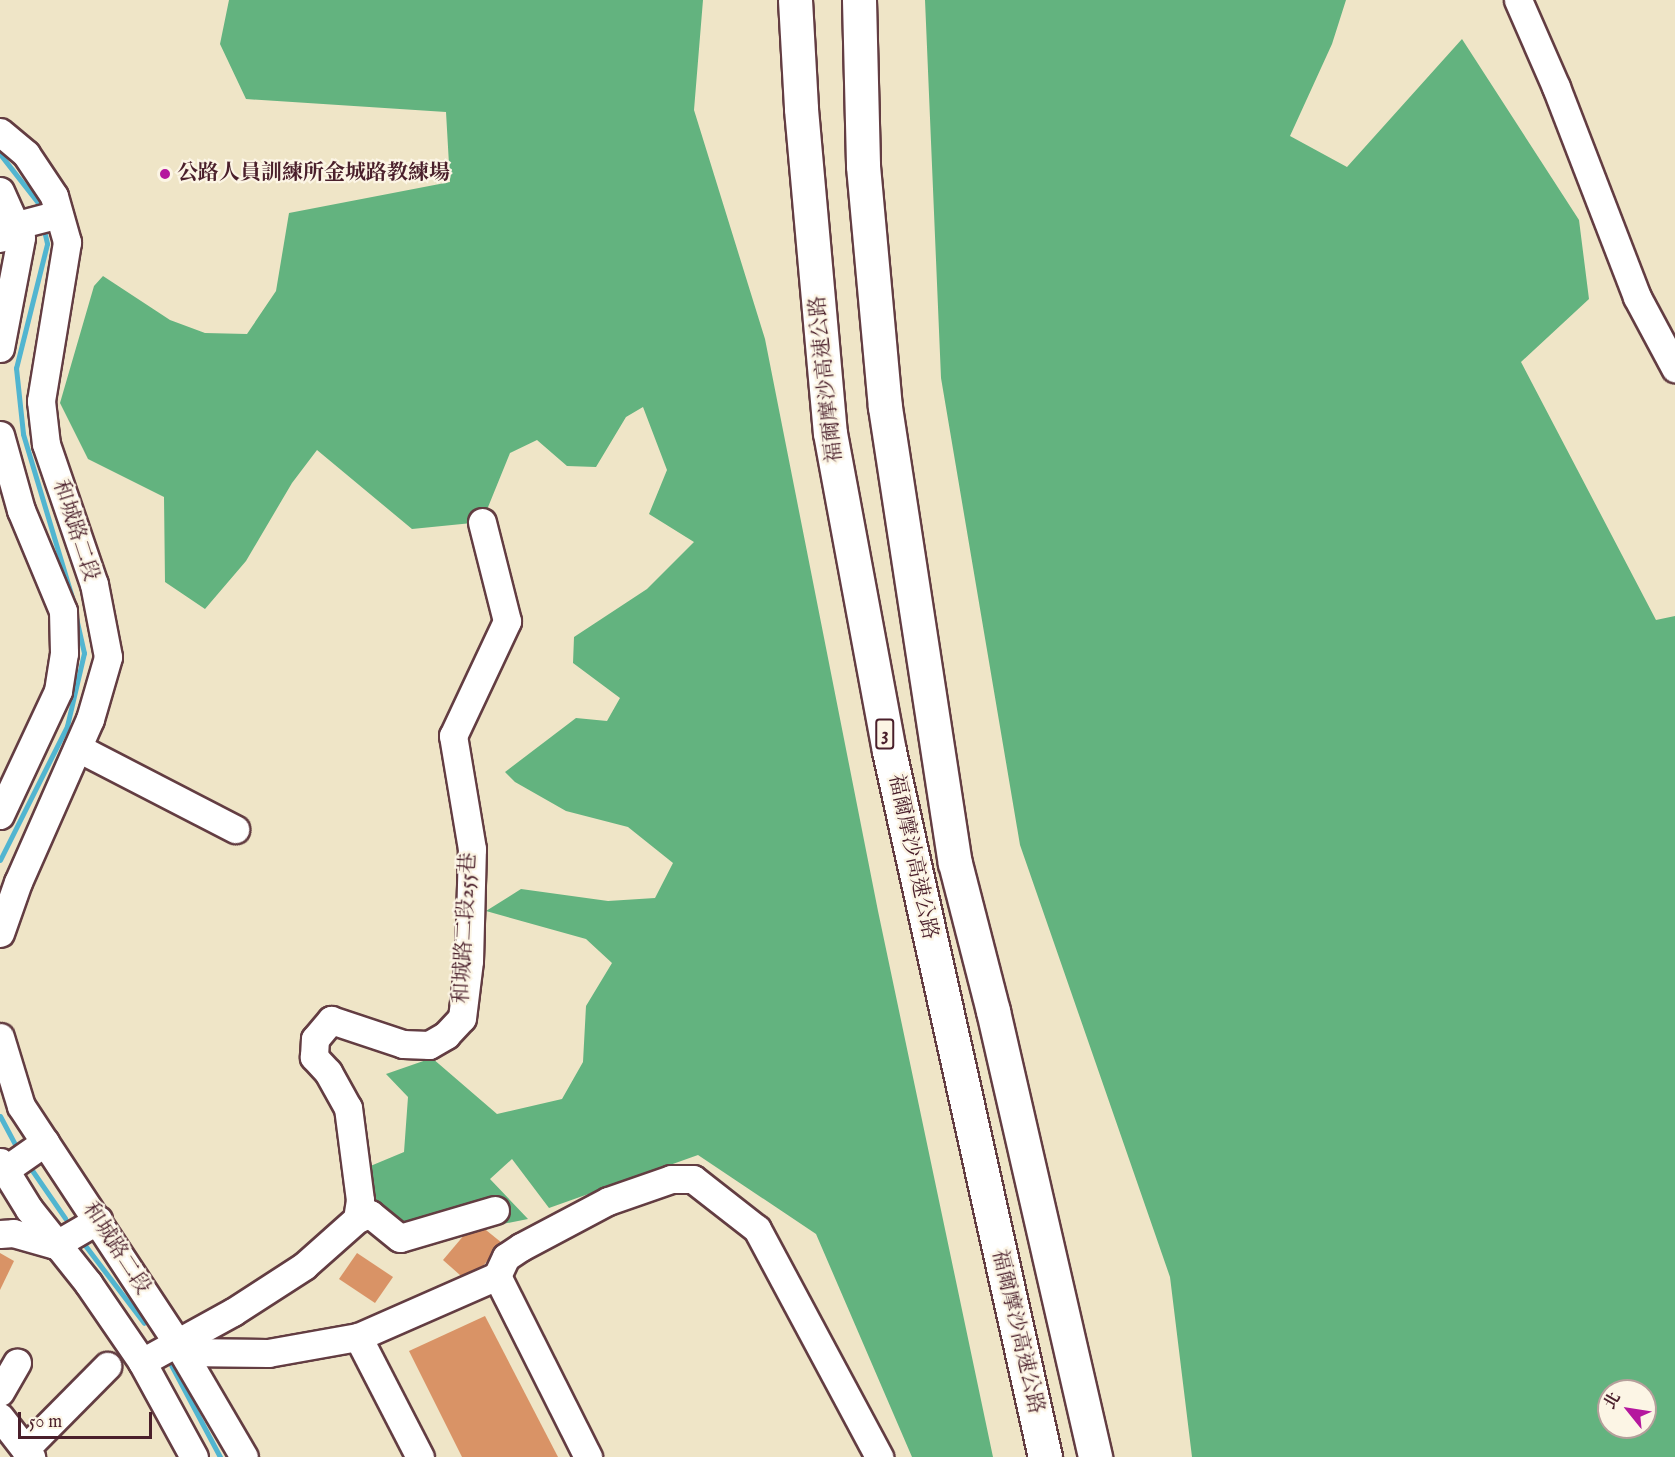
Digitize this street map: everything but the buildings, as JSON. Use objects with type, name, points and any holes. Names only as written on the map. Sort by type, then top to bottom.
[{"type":"highway","name":"福爾摩沙高速公路","points":[[795,0],[801,109],[830,433],[889,750],[1045,1457]]},
{"type":"highway","name":"福爾摩沙高速公路","points":[[859,0],[863,166],[885,407],[955,863],[993,1011],[1095,1457]]},
{"type":"street","points":[[1518,0],[1556,87],[1637,297],[1675,368]]},
{"type":"street","name":"和城路二段","points":[[0,132],[26,154],[54,196],[67,242],[41,401],[45,434],[94,584],[108,657],[78,748],[18,882],[0,933]]},
{"type":"street","points":[[0,191],[9,232],[19,248],[0,348]]},
{"type":"street","points":[[9,232],[59,214]]},
{"type":"street","name":"和城路二段","points":[[0,435],[21,510],[63,611],[64,653],[58,691],[0,815]]},
{"type":"street","name":"和城路二段255巷","points":[[357,1219],[360,1200],[348,1108],[328,1072],[314,1056],[315,1039],[331,1020],[403,1044],[429,1045],[446,1035],[462,1018],[469,961],[472,849],[453,736],[507,621],[482,522]]},
{"type":"street","points":[[78,748],[235,829]]},
{"type":"street","name":"和城路二段","points":[[0,1037],[21,1106],[180,1347],[244,1457]]},
{"type":"street","points":[[3,1166],[45,1142]]},
{"type":"street","name":"和城路二段","points":[[3,1166],[55,1245],[88,1282],[142,1362],[191,1456]]},
{"type":"street","points":[[180,1347],[268,1353],[358,1337],[497,1276],[506,1257],[608,1202],[671,1179],[693,1179],[757,1229],[879,1457]]},
{"type":"street","points":[[142,1362],[180,1347],[304,1266],[357,1219],[370,1214],[400,1238],[495,1210]]},
{"type":"street","points":[[0,1234],[13,1233],[55,1245],[98,1220]]},
{"type":"street","points":[[497,1276],[588,1457]]},
{"type":"street","points":[[358,1337],[420,1457]]},
{"type":"street","points":[[0,1392],[17,1362]]},
{"type":"street","points":[[0,1417],[19,1451],[107,1366]]},
{"type":"green space","points":[[229,0],[703,0],[694,110],[765,339],[878,911],[993,1457],[912,1457],[816,1234],[698,1155],[549,1208],[512,1159],[490,1179],[528,1219],[417,1241],[361,1189],[368,1167],[404,1152],[408,1097],[386,1074],[432,1058],[497,1114],[562,1099],[583,1062],[586,1006],[612,963],[586,939],[486,911],[521,889],[608,901],[655,898],[673,863],[628,827],[566,811],[515,782],[505,772],[576,718],[607,721],[620,698],[573,663],[574,637],[647,589],[694,542],[649,514],[667,470],[643,407],[626,417],[596,467],[567,466],[537,440],[510,453],[482,522],[412,529],[317,450],[292,483],[246,561],[205,609],[165,582],[164,497],[88,459],[60,403],[94,286],[103,276],[170,320],[205,333],[247,334],[276,291],[289,213],[450,182],[446,112],[246,99],[220,44]]},
{"type":"green space","points":[[925,0],[1346,0],[1332,44],[1290,136],[1347,167],[1462,39],[1579,220],[1589,299],[1521,362],[1656,620],[1675,616],[1675,1457],[1192,1457],[1170,1277],[1020,845],[941,378]]},
{"type":"waterway","points":[[0,154],[39,204],[41,211]]},
{"type":"waterway","points":[[43,226],[47,244],[16,368],[23,434],[73,601]]},
{"type":"waterway","points":[[0,860],[67,726],[84,653],[75,613]]},
{"type":"waterway","points":[[0,1116],[18,1150]]},
{"type":"waterway","points":[[27,1163],[65,1218]]},
{"type":"waterway","points":[[81,1240],[144,1323]]},
{"type":"waterway","points":[[169,1361],[220,1457]]},
{"type":"place","name":"公路人員訓練所金城路教練場","points":[[165,174]]}]
